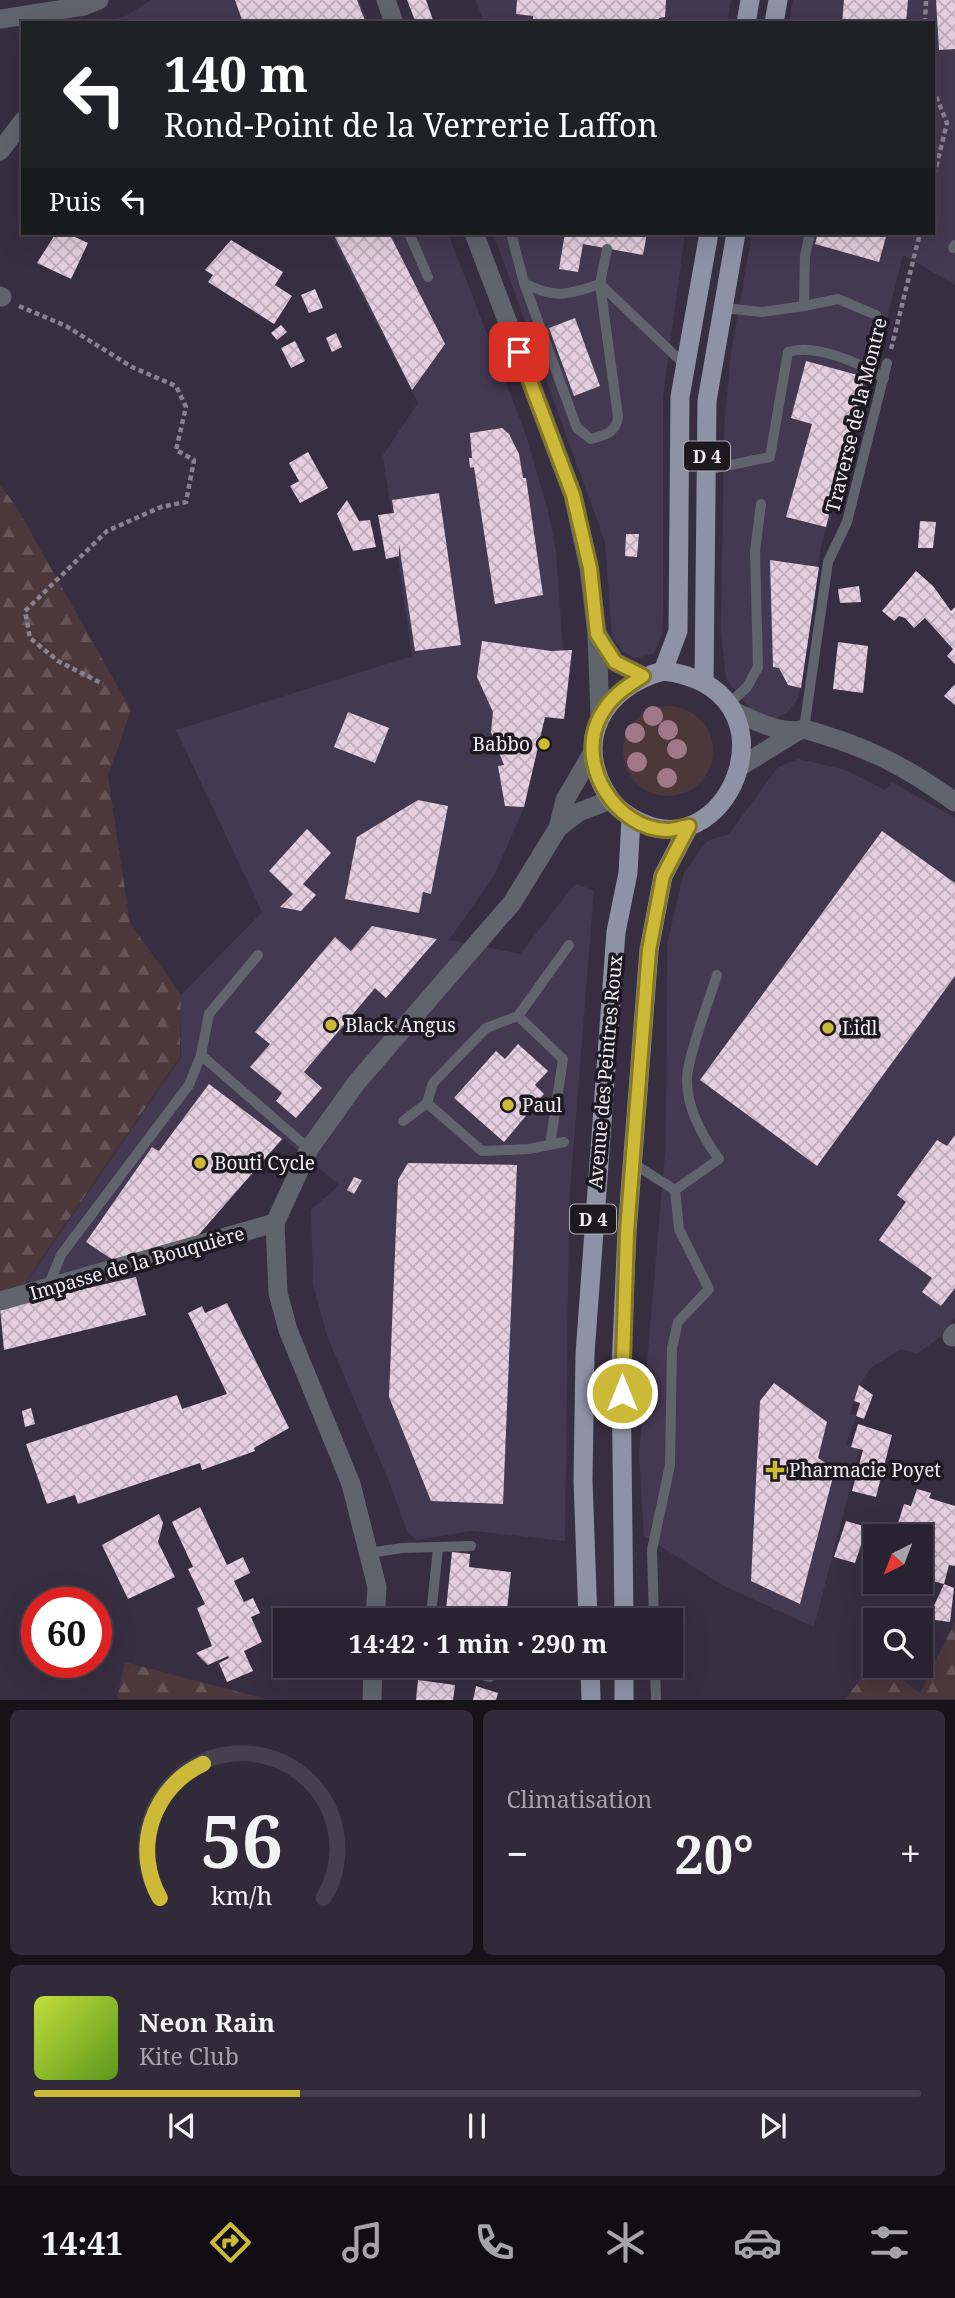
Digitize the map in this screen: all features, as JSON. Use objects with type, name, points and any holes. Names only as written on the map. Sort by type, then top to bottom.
[{"type":"main road","points":[[746,21],[750,0]]},
{"type":"main road","points":[[774,21],[778,0]]},
{"type":"main road","name":"D 4","points":[[653,673],[678,631],[680,397],[709,235]]},
{"type":"main road","name":"D 4","points":[[704,681],[707,401],[736,235]]},
{"type":"main road","points":[[653,673],[684,673],[704,681],[732,708],[744,748],[741,766],[732,786],[718,805],[701,821],[689,826],[668,830],[631,819],[610,800],[598,778],[593,752],[600,716],[618,692],[653,673]]},
{"type":"main road","name":"Avenue des Peintres Roux","points":[[588,1608],[583,1480],[585,1340],[616,932],[628,873],[631,819]]},
{"type":"main road","name":"Avenue des Peintres Roux","points":[[624,1608],[621,1368],[627,1232],[649,950],[663,876],[689,826]]},
{"type":"main road","points":[[590,1678],[591,1699]]},
{"type":"main road","points":[[624,1678],[624,1699]]},
{"type":"street","points":[[0,19],[62,16],[99,0]]},
{"type":"street","points":[[386,0],[393,21]]},
{"type":"street","points":[[0,151],[21,124]]},
{"type":"street","points":[[475,235],[573,495],[590,568],[597,634],[600,716]]},
{"type":"street","points":[[597,634],[615,662],[653,673]]},
{"type":"street","points":[[732,708],[761,723],[858,745],[911,770],[955,802]]},
{"type":"street","points":[[741,766],[801,730]]},
{"type":"street","points":[[376,1608],[377,1587],[351,1484],[285,1318],[278,1293],[275,1223],[309,1149],[358,1082],[512,903],[558,828],[565,800],[593,752]]},
{"type":"street","points":[[558,828],[579,812],[610,800]]},
{"type":"street","name":"Impasse de la Bouquière","points":[[0,1301],[275,1223]]},
{"type":"street","points":[[372,1699],[373,1678]]},
{"type":"lane","points":[[410,235],[428,277]]},
{"type":"lane","points":[[512,235],[524,283],[577,428],[592,439],[608,435],[617,425],[618,417],[600,284],[607,249]]},
{"type":"lane","points":[[804,306],[810,235]]},
{"type":"lane","points":[[524,283],[546,294],[573,293],[600,284]]},
{"type":"lane","points":[[600,284],[686,366]]},
{"type":"lane","points":[[723,308],[762,312],[838,299],[876,315]]},
{"type":"lane","points":[[706,470],[771,457],[788,352],[802,348],[868,368],[884,378]]},
{"type":"lane","name":"Traverse de la Montre","points":[[801,730],[828,562],[847,522],[887,363]]},
{"type":"lane","points":[[732,708],[758,667],[755,551],[761,504]]},
{"type":"lane","points":[[402,1121],[427,1103],[433,1083],[486,1028],[518,1016],[569,946]]},
{"type":"lane","points":[[47,1289],[61,1255],[189,1085],[201,1055],[209,1014],[258,954]]},
{"type":"lane","points":[[675,1190],[719,1159],[707,1142],[691,1106],[686,1077],[716,975]]},
{"type":"lane","points":[[518,1016],[563,1059],[551,1145]]},
{"type":"lane","points":[[201,1055],[309,1149]]},
{"type":"lane","points":[[427,1103],[482,1151],[564,1142]]},
{"type":"lane","points":[[634,1164],[675,1190]]},
{"type":"lane","points":[[654,1608],[652,1550],[670,1465],[673,1348],[678,1322],[709,1289],[679,1229],[675,1190]]},
{"type":"lane","points":[[369,1553],[402,1548],[471,1546]]},
{"type":"lane","points":[[432,1608],[438,1548]]},
{"type":"lane","points":[[655,1678],[656,1699]]},
{"type":"path","points":[[925,21],[926,0]]},
{"type":"path","points":[[935,94],[947,122],[935,172]]},
{"type":"path","name":"Traverse de la Montre","points":[[887,363],[919,235]]},
{"type":"path","points":[[1,297],[66,326],[132,367],[176,386],[186,407],[176,450],[194,460],[186,502],[161,507],[107,531],[25,611],[30,638],[58,661],[103,684]]},
{"type":"shaded area","points":[[151,0],[359,0],[367,21],[109,21],[126,16]]},
{"type":"shaded area","points":[[476,0],[731,0],[727,21],[483,21]]},
{"type":"shaded area","points":[[793,0],[955,0],[955,285],[903,255],[852,458],[822,541],[799,697],[787,713],[773,719],[750,709],[726,679],[721,632],[724,428],[731,353],[752,235],[935,235],[935,21],[789,21]]},
{"type":"shaded area","points":[[330,235],[449,235],[525,432],[548,511],[556,551],[563,651],[572,650],[564,719],[545,718],[524,807],[495,874],[449,940],[520,954],[575,884],[594,890],[569,1204],[565,1541],[472,1531],[417,1540],[407,1531],[388,1479],[327,1336],[313,1284],[311,1210],[339,1185],[284,1139],[186,1245],[23,1287],[181,1057],[181,995],[262,912],[176,730],[412,656],[383,455],[418,403]]},
{"type":"shaded area","points":[[494,235],[685,235],[663,397],[663,613],[662,636],[653,654],[635,658],[622,651],[612,637],[605,542]]},
{"type":"shaded area","points":[[798,759],[846,770],[885,790],[892,782],[955,818],[955,1317],[941,1336],[917,1354],[901,1349],[872,1367],[859,1385],[850,1414],[856,1416],[846,1445],[860,1449],[814,1627],[724,1586],[644,1536],[639,1454],[666,1143],[667,944],[684,872],[707,841],[729,834],[778,767]]},
{"type":"green space","points":[[0,485],[16,506],[131,710],[108,776],[130,923],[181,995],[180,1057],[23,1286],[0,1292]]},
{"type":"green space","points":[[668,706],[685,709],[700,719],[710,734],[713,751],[710,768],[700,783],[685,793],[668,796],[651,793],[636,783],[626,768],[623,751],[626,734],[636,719],[651,709]]},
{"type":"green space","points":[[955,1621],[955,1699],[845,1699],[863,1676],[900,1678],[920,1693],[927,1678],[933,1678],[933,1666]]},
{"type":"green space","points":[[125,1662],[266,1699],[117,1699]]},
{"type":"building","points":[[235,0],[357,0],[365,21],[242,21]]},
{"type":"building","points":[[407,0],[426,0],[433,21],[415,21]]},
{"type":"building","points":[[517,0],[666,0],[665,17],[659,18],[659,21],[533,21],[533,16],[516,14]]},
{"type":"building","points":[[844,0],[908,0],[906,21],[842,21]]},
{"type":"building","points":[[936,0],[955,0],[955,49],[939,50]]},
{"type":"building","points":[[55,235],[70,235],[88,243],[71,279],[37,263]]},
{"type":"building","points":[[334,235],[390,235],[445,344],[412,390]]},
{"type":"building","points":[[565,235],[647,235],[643,255],[583,244],[578,272],[559,269]]},
{"type":"building","points":[[817,235],[886,235],[879,262],[815,244]]},
{"type":"building","points":[[231,240],[283,272],[275,285],[292,296],[274,324],[208,282],[213,275],[205,270]]},
{"type":"building","points":[[315,289],[323,308],[309,313],[301,295]]},
{"type":"building","points":[[575,318],[600,386],[574,396],[549,328]]},
{"type":"building","points":[[281,325],[287,332],[277,340],[271,333]]},
{"type":"building","points":[[336,333],[342,347],[332,352],[326,338]]},
{"type":"building","points":[[295,341],[305,361],[291,368],[281,348]]},
{"type":"building","points":[[806,361],[865,377],[826,527],[786,517],[812,424],[791,418]]},
{"type":"building","points":[[502,428],[509,434],[519,454],[523,478],[526,478],[543,595],[495,604],[474,467],[470,468],[469,458],[472,458],[470,433]]},
{"type":"building","points":[[308,452],[328,488],[300,503],[290,486],[299,481],[289,463]]},
{"type":"building","points":[[439,493],[461,645],[415,651],[399,544],[399,556],[386,559],[378,515],[394,513],[392,500]]},
{"type":"building","points":[[347,500],[359,521],[370,520],[376,547],[353,551],[337,514]]},
{"type":"building","points":[[920,521],[936,522],[933,548],[918,548]]},
{"type":"building","points":[[626,534],[639,534],[637,557],[625,556]]},
{"type":"building","points":[[770,560],[819,567],[801,688],[788,685],[779,668],[773,667]]},
{"type":"building","points":[[916,571],[933,586],[951,611],[955,607],[955,664],[947,656],[953,649],[925,618],[914,628],[905,618],[899,616],[894,621],[882,611]]},
{"type":"building","points":[[859,586],[861,602],[840,603],[838,589]]},
{"type":"building","points":[[482,641],[551,651],[572,650],[564,719],[545,717],[524,807],[505,806],[498,766],[504,765],[491,732],[493,712],[477,677]]},
{"type":"building","points":[[838,642],[868,646],[863,693],[833,689]]},
{"type":"building","points":[[955,686],[955,705],[944,696]]},
{"type":"building","points":[[348,712],[389,728],[375,763],[334,747]]},
{"type":"building","points":[[418,800],[448,806],[431,894],[423,892],[419,913],[345,899],[357,837]]},
{"type":"building","points":[[307,829],[331,853],[303,884],[316,895],[301,911],[280,907],[293,894],[269,871]]},
{"type":"building","name":"Lidl","points":[[882,831],[955,883],[955,976],[817,1166],[700,1080]]},
{"type":"building","points":[[372,926],[437,939],[386,998],[375,988],[304,1072],[322,1088],[296,1118],[276,1101],[282,1093],[250,1067],[270,1044],[255,1032],[335,937],[351,951]]},
{"type":"building","points":[[518,1044],[548,1071],[535,1085],[544,1094],[504,1142],[454,1098],[496,1051],[505,1059]]},
{"type":"building","name":"Bouti Cycle","points":[[209,1084],[282,1139],[195,1239],[116,1262],[86,1242],[152,1147],[159,1151]]},
{"type":"building","points":[[955,1135],[955,1288],[941,1306],[922,1292],[932,1278],[879,1240],[906,1202],[897,1195],[937,1140],[947,1146]]},
{"type":"building","points":[[408,1163],[517,1165],[503,1504],[431,1501],[389,1397],[398,1180]]},
{"type":"building","points":[[354,1177],[362,1180],[354,1194],[347,1190]]},
{"type":"building","points":[[136,1277],[146,1315],[4,1350],[0,1308]]},
{"type":"building","points":[[227,1303],[289,1428],[254,1448],[255,1451],[202,1470],[200,1463],[78,1504],[75,1495],[47,1504],[26,1444],[177,1395],[182,1409],[227,1394],[188,1313],[202,1306],[205,1313]]},
{"type":"building","points":[[774,1383],[827,1422],[818,1458],[835,1469],[800,1604],[751,1581],[760,1401]]},
{"type":"building","points":[[859,1385],[873,1395],[864,1419],[856,1416],[860,1403],[854,1401]]},
{"type":"building","points":[[31,1408],[35,1424],[25,1427],[22,1411]]},
{"type":"building","points":[[858,1424],[892,1435],[876,1497],[852,1491],[863,1450],[851,1447]]},
{"type":"building","points":[[917,1489],[931,1493],[929,1498],[955,1506],[955,1566],[949,1565],[944,1584],[933,1581],[933,1524],[898,1524],[904,1504],[911,1506]]},
{"type":"building","points":[[200,1507],[227,1565],[243,1557],[250,1573],[234,1581],[244,1602],[253,1598],[260,1613],[251,1617],[262,1642],[244,1651],[253,1671],[227,1682],[219,1663],[229,1658],[228,1656],[208,1665],[196,1653],[212,1646],[197,1608],[205,1604],[188,1569],[193,1567],[172,1522]]},
{"type":"building","points":[[159,1514],[163,1523],[158,1542],[175,1577],[128,1599],[102,1545]]},
{"type":"building","points":[[846,1521],[863,1526],[863,1539],[855,1563],[834,1557]]},
{"type":"building","points":[[452,1552],[470,1554],[469,1567],[511,1572],[507,1608],[446,1608]]},
{"type":"building","points":[[944,1584],[954,1588],[950,1622],[933,1620],[933,1608]]},
{"type":"building","points":[[418,1680],[455,1685],[453,1700],[416,1700]]},
{"type":"building","points":[[476,1686],[498,1693],[496,1700],[473,1700]]},
{"type":"place","name":"Babbo","points":[[544,744]]},
{"type":"place","name":"Black Angus","points":[[331,1025]]},
{"type":"place","name":"Lidl","points":[[828,1028]]},
{"type":"place","name":"Paul","points":[[508,1105]]},
{"type":"place","name":"Bouti Cycle","points":[[200,1163]]},
{"type":"place","name":"Pharmacie Poyet","points":[[775,1470]]},
{"type":"route","points":[[519,352],[573,495],[590,568],[597,634],[615,662],[643,676],[618,692],[600,716],[594,734],[593,752],[598,778],[610,800],[631,819],[668,830],[689,826],[663,876],[649,950],[627,1232],[622,1393]]}]
